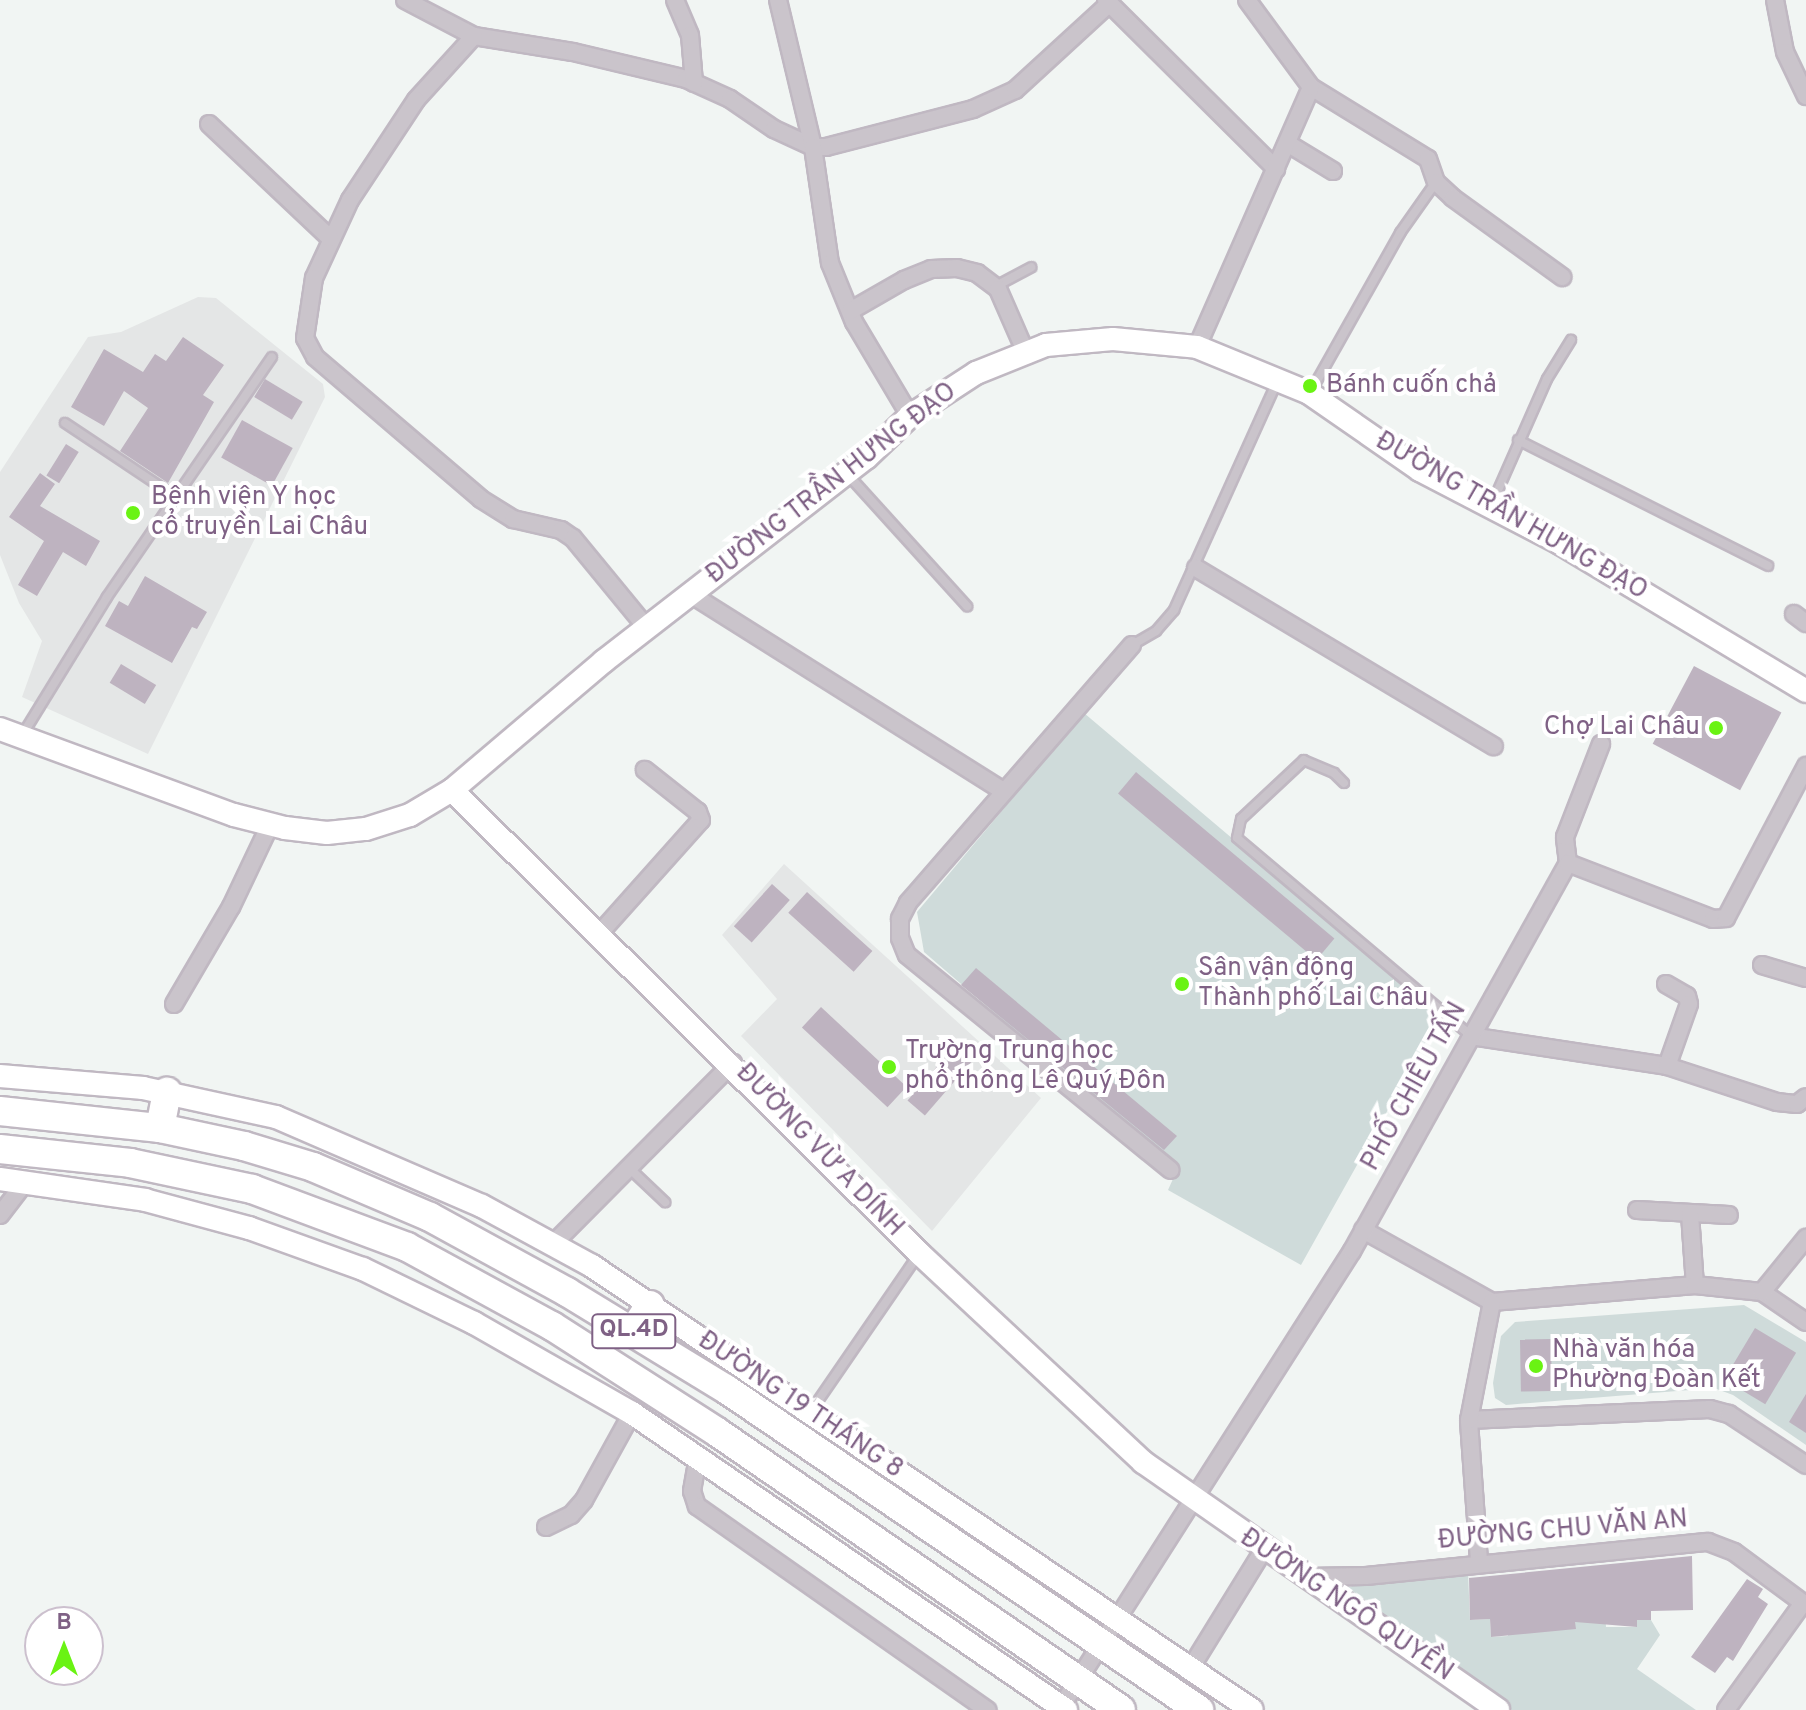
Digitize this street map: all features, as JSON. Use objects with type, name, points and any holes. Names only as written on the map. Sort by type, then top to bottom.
[{"type":"highway","points":[[160,1128],[167,1092]]},
{"type":"highway","name":"ĐƯỜNG 19 THÁNG 8","points":[[0,1111],[160,1128],[244,1146],[372,1191],[503,1255],[633,1331],[1199,1710]]},
{"type":"highway","name":"QL.4D","points":[[0,1149],[130,1163],[252,1189],[407,1247],[552,1326],[717,1432],[1121,1710]]},
{"type":"highway","points":[[633,1331],[650,1305]]},
{"type":"street","points":[[405,0],[474,36],[610,59],[694,83],[813,147],[973,109],[1015,90],[1108,2],[1276,169]]},
{"type":"street","points":[[675,0],[690,35],[694,83]]},
{"type":"street","points":[[778,0],[813,147],[830,263],[850,311],[910,416]]},
{"type":"street","points":[[1247,0],[1311,87],[1428,159],[1436,182],[1562,277]]},
{"type":"street","points":[[1775,0],[1785,52],[1806,96]]},
{"type":"street","points":[[474,36],[399,123],[330,238],[308,299],[308,349],[481,499],[513,519],[561,530],[573,538],[647,628]]},
{"type":"street","points":[[1197,347],[1311,87]]},
{"type":"street","points":[[209,124],[330,238]]},
{"type":"street","points":[[1287,143],[1333,171]]},
{"type":"street","points":[[850,311],[931,269],[977,273],[995,287],[1026,353]]},
{"type":"street","name":"ĐƯỜNG TRẦN HƯNG ĐẠO","points":[[10,733],[270,825],[327,833],[366,829],[410,815],[452,790],[647,628],[846,472],[910,416],[976,373],[1046,345],[1113,339],[1197,347],[1279,378],[1309,393],[1420,470],[1491,507],[1806,691]]},
{"type":"street","points":[[1196,568],[1494,746]]},
{"type":"street","points":[[692,595],[1003,791]]},
{"type":"street","points":[[1132,645],[908,903],[900,919],[907,955],[1171,1170]]},
{"type":"street","points":[[1601,744],[1565,837],[1568,863],[1713,919],[1726,918],[1806,766]]},
{"type":"street","points":[[599,934],[701,820],[698,812],[645,770]]},
{"type":"street","name":"ĐƯỜNG VỪ A DÍNH","points":[[452,790],[733,1063],[920,1254],[1143,1462],[1195,1502]]},
{"type":"street","points":[[174,1004],[231,907],[270,825]]},
{"type":"street","name":"PHỐ CHIÊU TẤN","points":[[1062,1709],[1195,1502],[1363,1230],[1568,863]]},
{"type":"street","points":[[1762,965],[1806,978]]},
{"type":"street","points":[[1666,984],[1687,996],[1689,1004],[1667,1066]]},
{"type":"street","points":[[1471,1036],[1667,1066],[1777,1102],[1797,1104],[1806,1097]]},
{"type":"street","points":[[554,1243],[733,1063]]},
{"type":"street","name":"ĐƯỜNG 19 THÁNG 8","points":[[0,1076],[167,1092],[276,1117],[327,1137],[554,1243],[811,1412],[1252,1710]]},
{"type":"street","points":[[0,1179],[27,1180],[159,1203],[320,1252],[474,1323],[632,1413],[1062,1709]]},
{"type":"street","points":[[0,1215],[27,1180]]},
{"type":"street","points":[[1637,1210],[1729,1215]]},
{"type":"street","points":[[1690,1214],[1695,1285]]},
{"type":"street","points":[[1363,1230],[1492,1302],[1695,1285],[1762,1292],[1806,1322]]},
{"type":"street","points":[[1762,1292],[1806,1238]]},
{"type":"street","points":[[1479,1561],[1469,1420],[1492,1302]]},
{"type":"street","points":[[1469,1420],[1710,1409],[1729,1414],[1806,1465]]},
{"type":"street","points":[[546,1527],[571,1515],[584,1500],[632,1413]]},
{"type":"street","points":[[698,1457],[692,1491],[697,1506],[987,1710]]},
{"type":"street","name":"ĐƯỜNG NGÔ QUYỀN","points":[[1195,1502],[1488,1707]]},
{"type":"street","name":"ĐƯỜNG CHU VĂN AN","points":[[1305,1577],[1366,1576],[1479,1561],[1708,1542],[1734,1552],[1805,1604]]},
{"type":"street","points":[[1190,1669],[1264,1549]]},
{"type":"street","points":[[1726,1710],[1805,1604]]},
{"type":"lane","points":[[1309,393],[1400,233],[1436,182]]},
{"type":"lane","points":[[995,287],[1031,267]]},
{"type":"lane","points":[[1491,507],[1518,440],[1571,340]]},
{"type":"lane","points":[[10,733],[272,357]]},
{"type":"lane","points":[[1132,645],[1156,631],[1174,610],[1196,568],[1279,378]]},
{"type":"lane","points":[[65,423],[176,497]]},
{"type":"lane","points":[[1518,440],[1768,566]]},
{"type":"lane","points":[[846,472],[967,606]]},
{"type":"lane","points":[[1344,783],[1334,773],[1304,760],[1241,819],[1237,838],[1471,1036]]},
{"type":"lane","points":[[628,1167],[665,1202]]},
{"type":"lane","points":[[811,1412],[920,1254]]},
{"type":"shaded area","name":"Bệnh viện Y học cổ truyền Lai Châu","points":[[198,297],[216,298],[323,384],[325,397],[148,754],[22,697],[42,641],[19,603],[0,555],[0,472],[88,337],[121,332]]},
{"type":"shaded area","name":"Sân vận động Thành phố Lai Châu","points":[[1084,713],[1441,1015],[1301,1265],[1168,1190],[1177,1170],[924,952],[917,912]]},
{"type":"shaded area","name":"Trường Trung học phổ thông Lê Quý Đôn","points":[[784,864],[1041,1098],[932,1231],[741,1036],[777,999],[722,935]]},
{"type":"shaded area","points":[[1744,1305],[1806,1342],[1806,1445],[1733,1395],[1714,1388],[1506,1405],[1495,1398],[1493,1383],[1501,1336],[1515,1322]]},
{"type":"shaded area","points":[[1468,1572],[1470,1620],[1490,1619],[1491,1637],[1508,1636],[1508,1626],[1575,1629],[1575,1622],[1589,1622],[1605,1612],[1606,1627],[1636,1627],[1637,1620],[1651,1620],[1660,1635],[1637,1669],[1696,1710],[1512,1710],[1351,1597],[1347,1588],[1363,1582]]},
{"type":"building","points":[[183,337],[224,365],[203,395],[214,402],[168,483],[120,451],[148,408],[124,391],[104,426],[71,407],[104,349],[143,372],[155,354],[166,361]]},
{"type":"building","points":[[265,379],[303,402],[292,420],[254,397]]},
{"type":"building","points":[[242,420],[293,448],[272,486],[221,458]]},
{"type":"building","points":[[66,444],[79,452],[59,483],[46,475]]},
{"type":"building","points":[[40,473],[55,484],[40,506],[100,541],[86,566],[63,552],[37,596],[18,585],[44,541],[9,517]]},
{"type":"building","points":[[145,576],[207,612],[197,629],[192,627],[172,663],[105,626],[119,601],[128,606]]},
{"type":"building","points":[[121,664],[156,685],[145,704],[110,683]]},
{"type":"building","name":"Chợ Lai Châu","points":[[1694,666],[1781,712],[1740,790],[1653,744]]},
{"type":"building","points":[[1136,772],[1334,938],[1316,960],[1118,793]]},
{"type":"building","points":[[772,884],[790,900],[752,942],[734,926]]},
{"type":"building","points":[[807,892],[872,951],[854,972],[788,913]]},
{"type":"building","points":[[976,968],[1177,1136],[1164,1150],[961,985]]},
{"type":"building","points":[[821,1007],[907,1087],[887,1107],[802,1027]]},
{"type":"building","points":[[960,1040],[977,1055],[925,1115],[908,1100]]},
{"type":"building","points":[[1755,1328],[1796,1353],[1765,1404],[1724,1379]]},
{"type":"building","name":"Nhà văn hóa Phường Đoàn Kết","points":[[1551,1339],[1552,1391],[1521,1392],[1520,1340]]},
{"type":"building","points":[[1806,1394],[1806,1433],[1789,1422]]},
{"type":"building","points":[[1692,1556],[1693,1610],[1651,1611],[1651,1620],[1637,1620],[1637,1627],[1575,1622],[1576,1629],[1491,1637],[1490,1619],[1470,1620],[1469,1578]]},
{"type":"building","points":[[1747,1579],[1763,1589],[1758,1597],[1768,1604],[1733,1661],[1727,1657],[1715,1673],[1691,1657]]},
{"type":"place","name":"Bánh cuốn chả","points":[[1310,386]]},
{"type":"place","name":"Bệnh viện Y học cổ truyền Lai Châu","points":[[133,513]]},
{"type":"place","name":"Chợ Lai Châu","points":[[1716,728]]},
{"type":"place","name":"Sân vận động Thành phố Lai Châu","points":[[1182,984]]},
{"type":"place","name":"Trường Trung học phổ thông Lê Quý Đôn","points":[[889,1067]]},
{"type":"place","name":"Nhà văn hóa Phường Đoàn Kết","points":[[1536,1366]]}]
